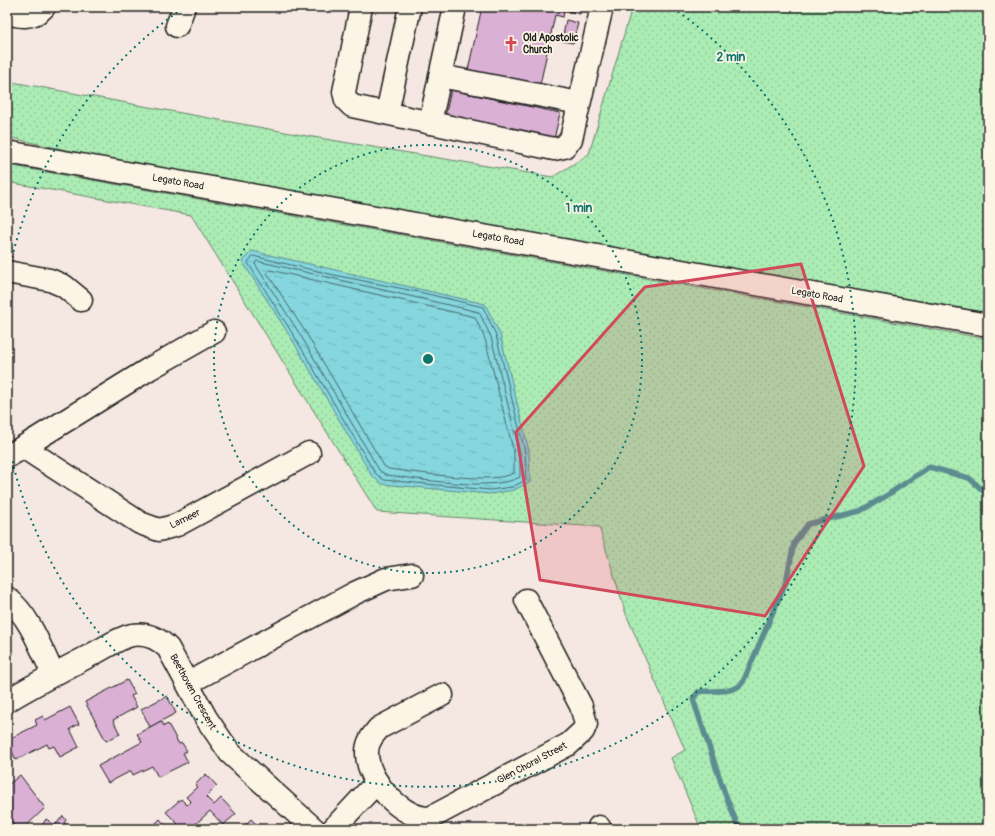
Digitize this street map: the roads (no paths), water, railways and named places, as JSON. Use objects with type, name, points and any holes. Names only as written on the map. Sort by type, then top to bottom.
[{"type":"street","points":[[7,12],[19,17],[40,11],[44,7]]},
{"type":"street","points":[[362,7],[345,96],[352,106],[559,149],[568,143],[570,139],[602,7]]},
{"type":"street","points":[[387,113],[410,7]]},
{"type":"street","points":[[430,122],[455,7]]},
{"type":"street","points":[[440,76],[579,103]]},
{"type":"street","name":"Legato Road","points":[[7,152],[988,325]]},
{"type":"street","points":[[7,272],[50,280],[64,286],[81,300]]},
{"type":"street","name":"Lameer","points":[[214,332],[149,369],[15,452],[140,523],[159,530],[177,525],[310,453]]},
{"type":"street","points":[[188,683],[355,593],[386,579],[412,575]]},
{"type":"street","points":[[7,598],[21,614],[30,628],[54,674]]},
{"type":"street","name":"Glen Choral Street","points":[[442,695],[380,728],[373,734],[367,752],[368,762],[377,782],[405,811],[416,817],[430,818],[568,744],[583,731],[586,724],[581,706],[526,600]]},
{"type":"street","name":"Beethoven Crescent","points":[[7,701],[54,674],[132,635],[146,635],[159,639],[168,648],[206,718],[230,752],[314,829]]},
{"type":"street","points":[[333,829],[377,782]]},
{"type":"water","points":[[252,251],[485,304],[500,334],[529,451],[530,482],[514,490],[490,494],[382,484],[372,476],[293,341],[242,261]]},
{"type":"waterway","points":[[739,829],[724,791],[693,699],[698,692],[734,689],[743,682],[786,582],[794,543],[808,524],[860,511],[886,496],[929,467],[969,478],[988,495]]},
{"type":"place","name":"Old Apostolic Church","points":[[511,44]]}]
